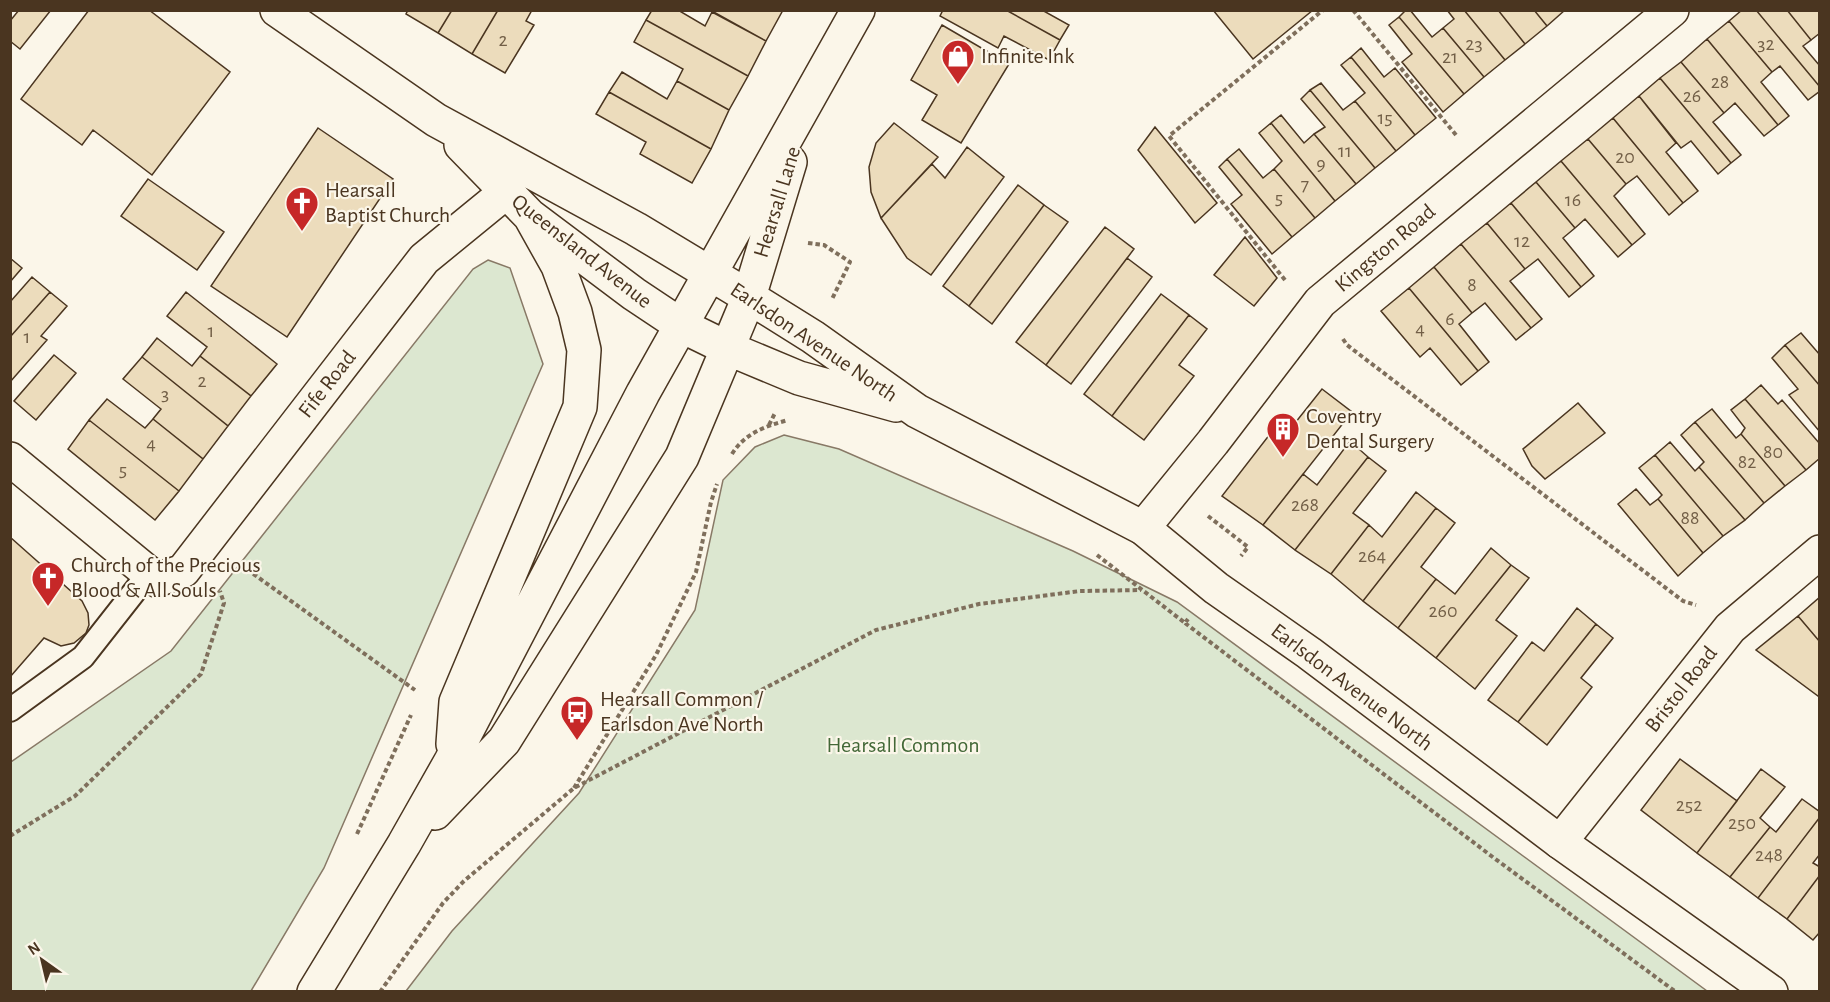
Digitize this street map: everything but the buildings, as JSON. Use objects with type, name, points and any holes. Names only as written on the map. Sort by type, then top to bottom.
[{"type":"main road","name":"Queensland Avenue","points":[[277,10],[436,120],[636,229],[711,275]]},
{"type":"main road","name":"Hearsall Lane","points":[[711,275],[858,10]]},
{"type":"main road","name":"Kingston Road","points":[[1143,528],[1213,442],[1320,302],[1672,10]]},
{"type":"main road","name":"Hearsall Lane","points":[[749,297],[805,107]]},
{"type":"main road","name":"Queensland Avenue","points":[[436,120],[530,216],[634,294],[682,326]]},
{"type":"main road","name":"Fife Road","points":[[153,577],[183,571],[424,259],[506,192]]},
{"type":"main road","points":[[451,761],[456,702],[580,407],[584,350],[575,312],[558,266],[530,216]]},
{"type":"main road","name":"Earlsdon Avenue North","points":[[711,275],[813,337],[917,411],[1143,528],[1216,588],[1309,653],[1560,842],[1771,992]]},
{"type":"main road","points":[[314,992],[404,844],[451,761],[644,393],[711,275]]},
{"type":"main road","points":[[404,844],[504,741],[682,457],[749,297]]},
{"type":"main road","name":"Earlsdon Avenue North","points":[[682,326],[727,348],[799,378],[917,411]]},
{"type":"main road","points":[[10,459],[153,577]]},
{"type":"main road","name":"Bristol Road","points":[[1560,842],[1730,628],[1820,552]]},
{"type":"lane","points":[[10,710],[83,657],[153,577]]},
{"type":"path","points":[[1323,10],[1169,136],[1284,279],[1320,302],[1347,345],[1683,601],[1739,620]]},
{"type":"path","points":[[1353,10],[1482,167]]},
{"type":"path","points":[[728,460],[739,443],[752,433],[769,425],[799,419]]},
{"type":"path","points":[[574,788],[656,655],[696,572],[711,502],[719,480]]},
{"type":"path","points":[[1204,512],[1248,547],[1216,588]]},
{"type":"path","points":[[206,540],[421,694]]},
{"type":"path","points":[[10,836],[75,796],[201,674],[224,603],[206,540]]},
{"type":"path","points":[[380,992],[443,903],[465,881],[574,788],[876,630],[979,604],[1080,591],[1141,590],[1090,549]]},
{"type":"path","points":[[1185,623],[1494,858],[1676,992]]},
{"type":"green space","points":[[488,260],[510,268],[543,364],[324,868],[251,991],[11,991],[11,762],[171,651],[473,269]]},
{"type":"green space","name":"Hearsall Common","points":[[784,435],[839,449],[1073,551],[1177,602],[1707,991],[406,991],[452,931],[579,793],[695,610],[723,480],[755,447]]},
{"type":"place","name":"Infinite Ink","points":[[958,85]]},
{"type":"place","name":"Hearsall Baptist Church","points":[[302,232]]},
{"type":"place","name":"Coventry Dental Surgery","points":[[1283,458]]},
{"type":"place","name":"Church of the Precious Blood & All Souls","points":[[48,607]]},
{"type":"place","name":"Hearsall Common / Earlsdon Ave North","points":[[577,741]]}]
